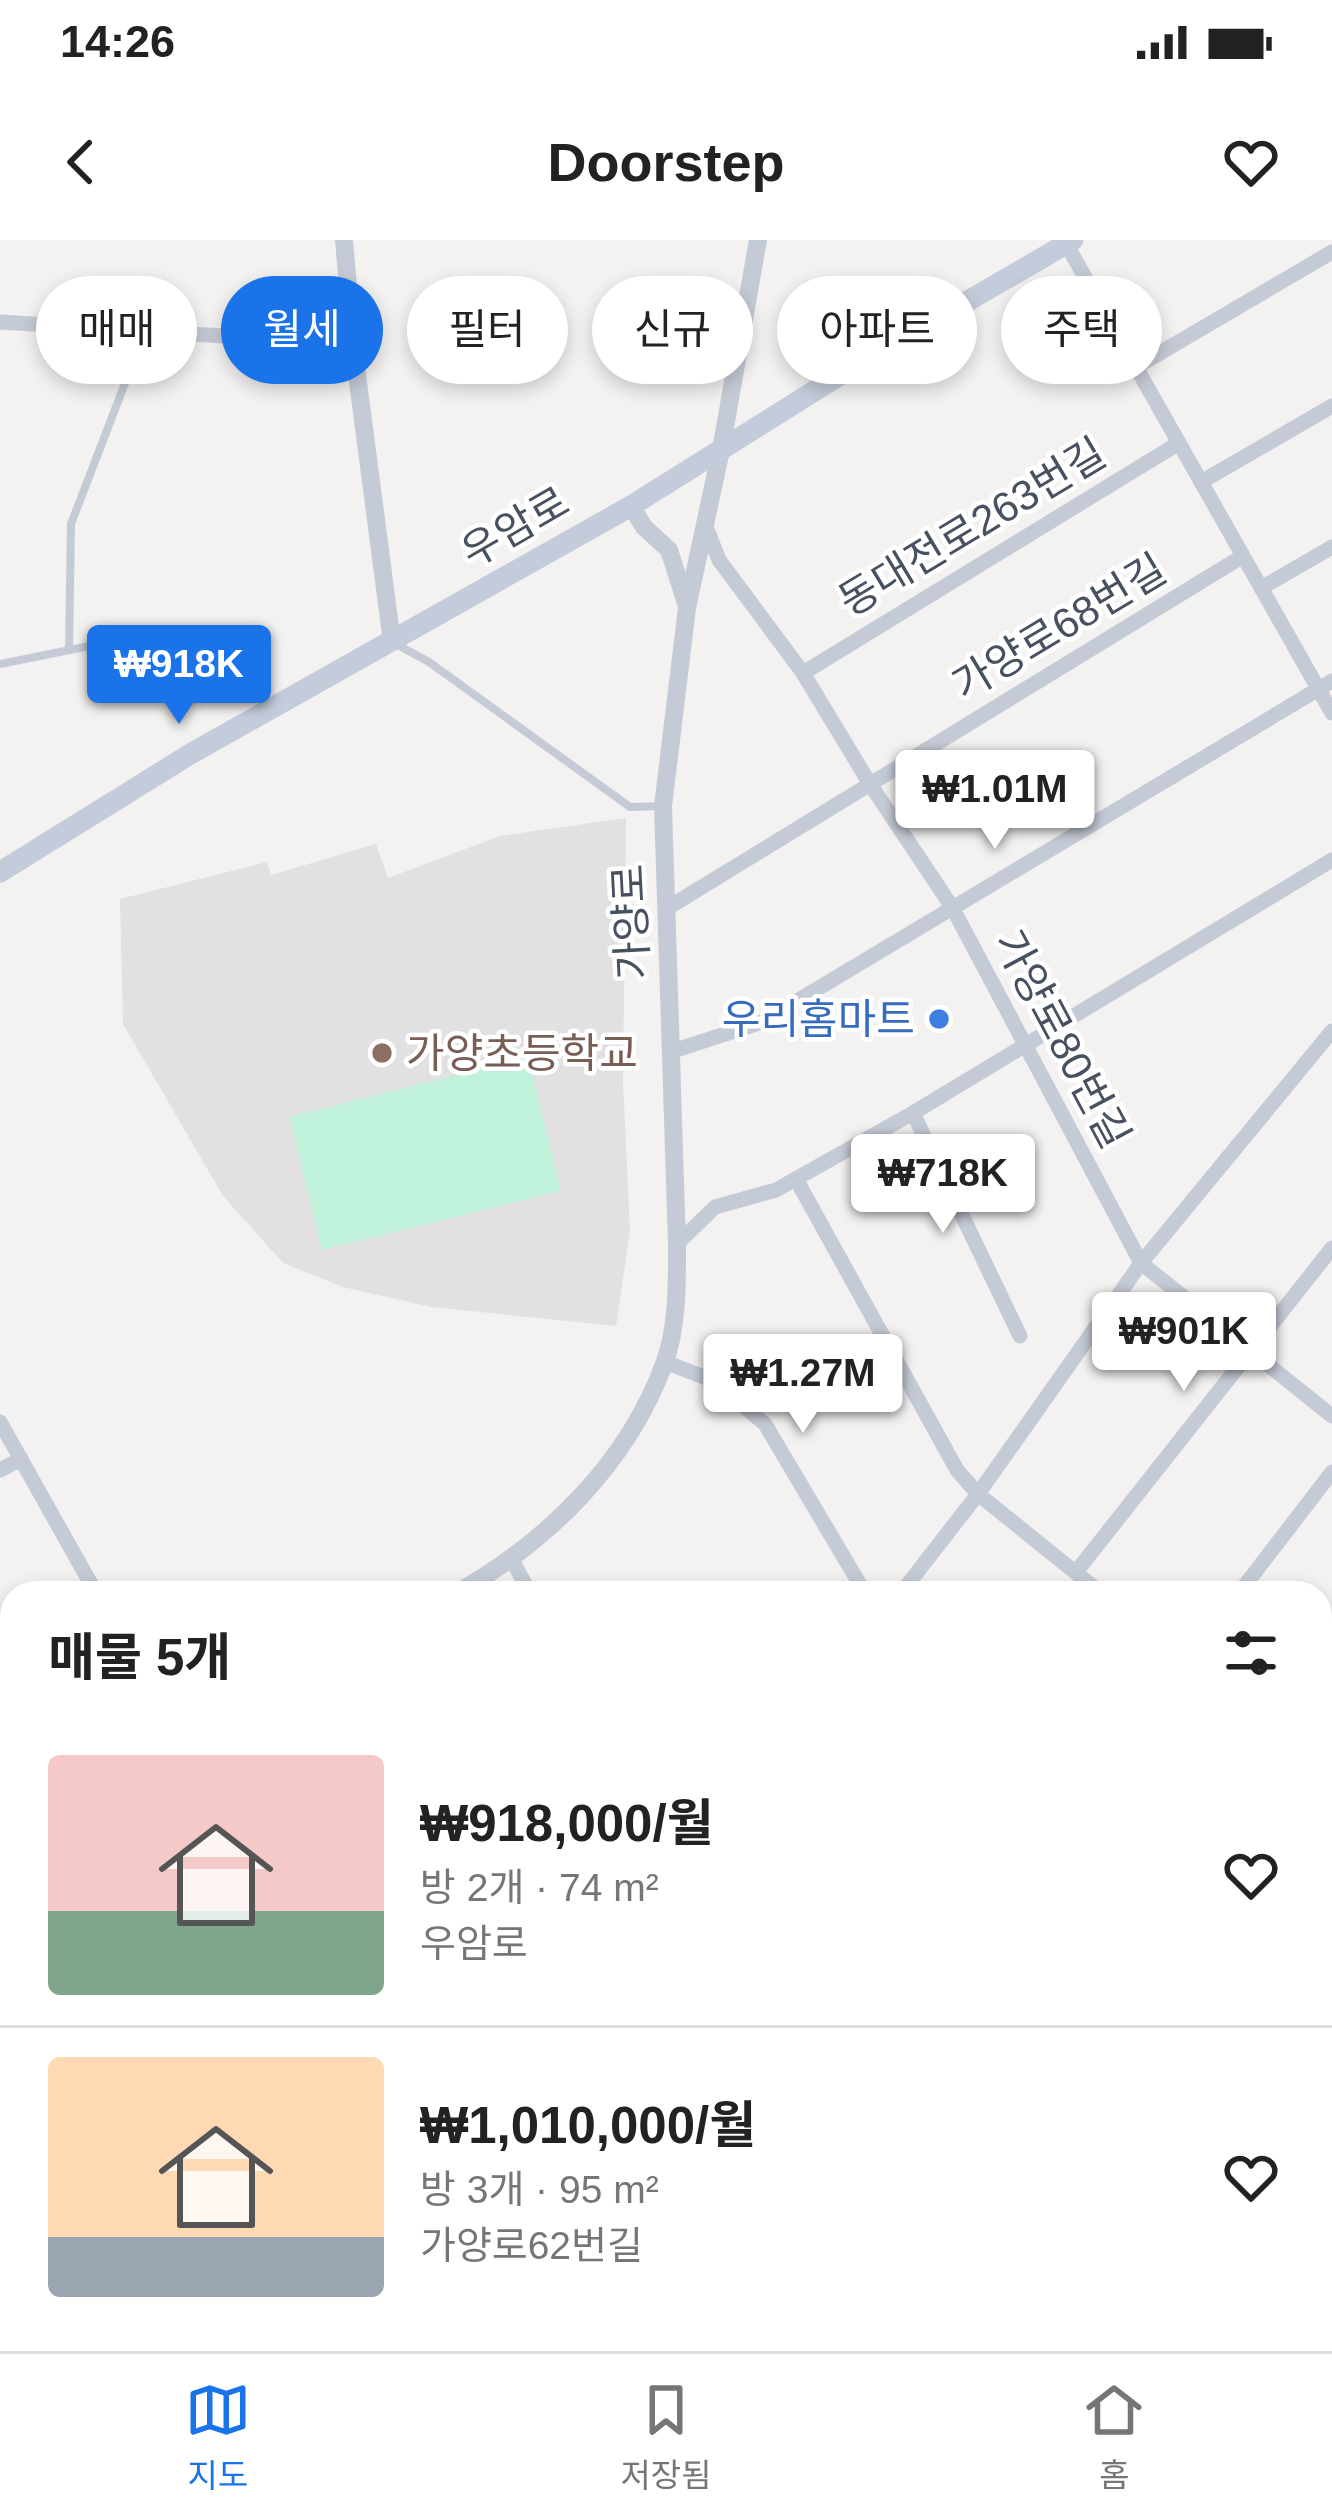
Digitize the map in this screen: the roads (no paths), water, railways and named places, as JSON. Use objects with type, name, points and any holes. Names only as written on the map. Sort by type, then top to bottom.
[{"type":"main road","name":"우암로","points":[[0,872],[192,752],[631,506],[835,378],[1068,241]]},
{"type":"street","points":[[344,240],[347,276]]},
{"type":"street","name":"가양로","points":[[476,1581],[574,1507],[625,1441],[665,1362],[676,1299],[677,1244],[663,806],[687,608],[721,451],[758,240]]},
{"type":"street","points":[[1068,241],[1087,276]]},
{"type":"street","points":[[1162,352],[1332,252]]},
{"type":"street","points":[[0,322],[36,324]]},
{"type":"street","points":[[358,384],[392,642]]},
{"type":"street","points":[[1146,384],[1261,588],[1325,685],[1332,713]]},
{"type":"street","points":[[1202,482],[1332,406]]},
{"type":"street","name":"동대전로263번길","points":[[803,673],[1179,442]]},
{"type":"street","points":[[631,506],[644,527],[669,550],[687,608]]},
{"type":"street","name":"가양로80번길","points":[[705,524],[719,560],[803,673],[952,907],[1141,1263],[1332,1416]]},
{"type":"street","points":[[1261,588],[1332,547]]},
{"type":"street","name":"가양로68번길","points":[[666,909],[1243,556]]},
{"type":"street","points":[[674,1051],[762,1022],[1325,685]]},
{"type":"street","points":[[677,1244],[715,1207],[776,1190],[796,1179],[1332,860]]},
{"type":"street","points":[[910,1581],[978,1494],[1141,1263],[1332,1031]]},
{"type":"street","points":[[913,1113],[1020,1336]]},
{"type":"street","points":[[796,1179],[957,1470],[978,1494],[1086,1581]]},
{"type":"street","points":[[1076,1573],[1332,1249]]},
{"type":"street","points":[[665,1362],[714,1381],[765,1424],[858,1581]]},
{"type":"street","points":[[0,1422],[89,1581]]},
{"type":"street","points":[[0,1470],[22,1459]]},
{"type":"street","points":[[1248,1581],[1332,1472]]},
{"type":"street","points":[[511,1558],[523,1581]]},
{"type":"lane","points":[[69,650],[71,524],[125,384]]},
{"type":"lane","points":[[0,664],[118,640]]},
{"type":"lane","points":[[392,642],[429,662],[630,807],[663,806]]},
{"type":"place","name":"우리홈마트","points":[[939,1019]]},
{"type":"place","name":"가양초등학교","points":[[382,1053]]}]
